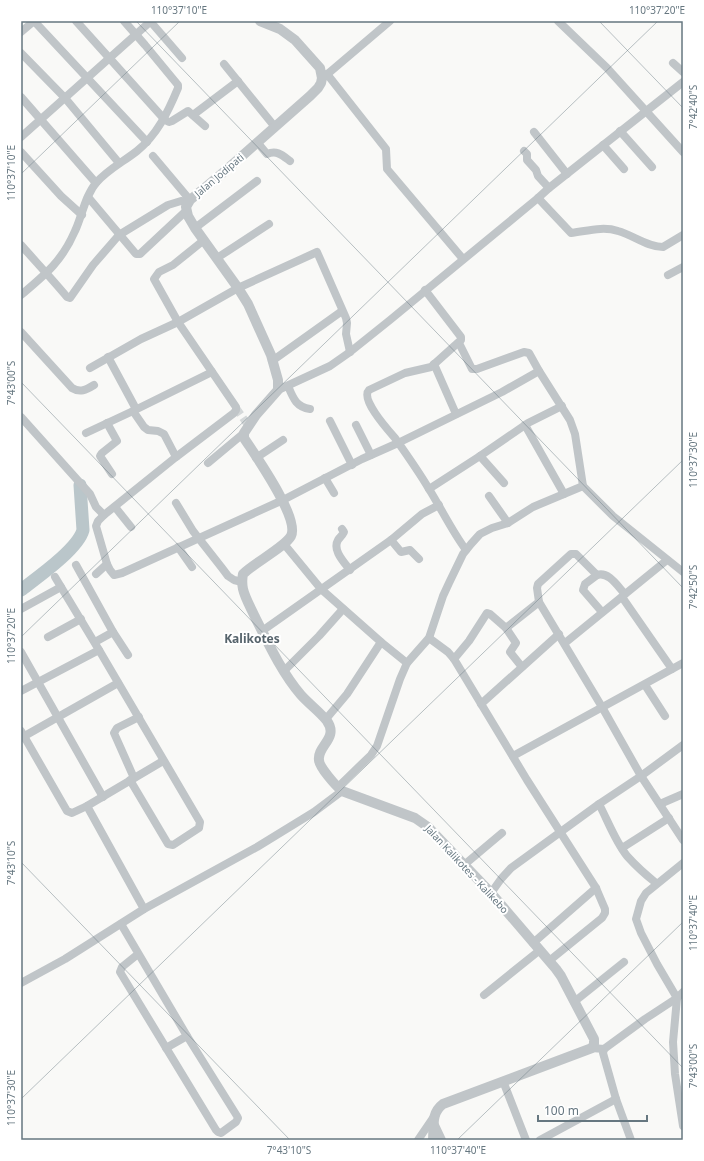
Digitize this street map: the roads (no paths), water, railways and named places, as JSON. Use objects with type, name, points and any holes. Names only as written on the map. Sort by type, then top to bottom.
[{"type":"street","points":[[22,28],[34,21],[147,142]]},
{"type":"street","points":[[76,21],[165,120],[172,121],[188,111],[205,126]]},
{"type":"street","points":[[21,295],[48,273],[65,251],[82,215],[88,197],[96,183],[147,142],[165,120],[178,86],[124,21]]},
{"type":"street","points":[[21,137],[150,21],[182,58]]},
{"type":"street","points":[[260,21],[280,29],[295,40],[320,68],[386,149],[387,169],[464,259]]},
{"type":"street","points":[[325,76],[390,21]]},
{"type":"street","points":[[558,21],[607,68],[683,152]]},
{"type":"street","points":[[21,53],[65,98],[119,163]]},
{"type":"street","points":[[673,63],[683,72]]},
{"type":"street","points":[[224,64],[275,127]]},
{"type":"street","name":"Jalan Jodipati","points":[[188,205],[318,88],[325,76]]},
{"type":"street","points":[[193,115],[238,81]]},
{"type":"street","points":[[208,463],[244,433],[256,415],[278,390],[330,366],[350,352],[549,188],[683,82]]},
{"type":"street","points":[[21,97],[96,183]]},
{"type":"street","points":[[620,131],[652,167]]},
{"type":"street","points":[[534,132],[567,174]]},
{"type":"street","points":[[257,142],[266,152],[278,153],[290,161]]},
{"type":"street","points":[[603,145],[624,169]]},
{"type":"street","points":[[524,151],[528,155],[527,160],[537,171],[536,174],[549,188]]},
{"type":"street","points":[[21,152],[61,196],[82,215]]},
{"type":"street","points":[[153,156],[188,205],[195,228],[238,288],[257,323],[278,380],[278,390]]},
{"type":"street","points":[[195,228],[257,181]]},
{"type":"street","points":[[88,197],[136,254],[140,254],[188,205]]},
{"type":"street","points":[[538,198],[571,233],[604,228],[617,230],[647,243],[663,247],[683,235]]},
{"type":"street","points":[[21,245],[40,267],[48,273],[67,297],[70,298],[93,265],[119,235],[168,205],[181,201],[188,205]]},
{"type":"street","points":[[217,258],[269,224]]},
{"type":"street","points":[[204,240],[173,265],[159,272],[154,277],[178,322],[236,410],[98,521],[96,526],[108,564],[112,572],[118,575],[178,546],[283,500],[539,371]]},
{"type":"street","points":[[90,368],[108,357],[178,322],[238,288],[317,252],[347,323],[346,334],[350,352]]},
{"type":"street","points":[[668,275],[683,267]]},
{"type":"street","points":[[425,290],[461,337],[461,340],[428,368],[405,373],[367,392],[366,397],[429,489],[466,550]]},
{"type":"street","points":[[272,361],[342,311]]},
{"type":"street","points":[[21,332],[72,388],[81,391],[94,386]]},
{"type":"street","points":[[459,343],[472,369],[477,369],[524,352],[531,356],[570,420],[575,434],[583,486],[613,516],[683,572]]},
{"type":"street","points":[[108,357],[144,427],[148,430],[158,431],[164,434],[176,457]]},
{"type":"street","points":[[434,364],[456,414]]},
{"type":"street","points":[[86,433],[212,372]]},
{"type":"street","points":[[288,386],[297,404],[310,409]]},
{"type":"street","points":[[429,489],[525,425],[562,406]]},
{"type":"street","points":[[21,417],[90,494],[96,507],[104,515]]},
{"type":"street","points":[[330,421],[352,465]]},
{"type":"street","points":[[107,423],[116,441],[100,456],[112,474]]},
{"type":"street","points":[[356,425],[371,455]]},
{"type":"street","points":[[525,425],[564,494]]},
{"type":"street","points":[[244,433],[244,438],[283,500],[292,525],[291,536],[284,544],[243,574],[242,582],[246,597],[262,631],[284,671],[302,696],[326,719],[330,728],[330,737],[320,753],[319,760],[321,766],[340,789]]},
{"type":"street","points":[[256,458],[283,440]]},
{"type":"street","points":[[480,456],[504,483]]},
{"type":"street","points":[[325,478],[334,493]]},
{"type":"street","points":[[21,983],[65,958],[144,909],[257,847],[314,812],[340,789],[371,755],[377,746],[407,663],[429,638],[443,596],[466,550],[480,534],[508,523],[541,503],[583,486]]},
{"type":"street","points":[[490,496],[508,523]]},
{"type":"street","points":[[176,503],[198,537],[228,576],[242,582]]},
{"type":"street","points":[[262,631],[320,589],[350,570],[391,540],[422,514],[439,505]]},
{"type":"street","points":[[115,507],[132,527]]},
{"type":"street","points":[[342,529],[344,532],[338,540],[336,546],[338,553],[350,570]]},
{"type":"street","points":[[391,540],[401,552],[410,550],[419,559]]},
{"type":"street","points":[[284,544],[320,589],[407,663]]},
{"type":"street","points":[[178,546],[192,567]]},
{"type":"street","points":[[597,575],[576,554],[571,554],[538,584],[537,588],[539,602],[602,707],[641,776],[683,840]]},
{"type":"street","points":[[564,643],[667,560]]},
{"type":"street","points":[[96,574],[108,564]]},
{"type":"street","points":[[76,565],[113,632],[128,655]]},
{"type":"street","points":[[602,612],[583,590],[585,584],[602,573],[607,575],[624,595],[672,669]]},
{"type":"street","points":[[55,577],[139,717],[200,824],[198,830],[173,845],[168,844],[132,779],[114,733],[117,728],[139,717]]},
{"type":"street","points":[[21,609],[61,587]]},
{"type":"street","points":[[506,628],[539,602]]},
{"type":"street","points":[[284,671],[319,636],[343,609]]},
{"type":"street","points":[[454,659],[469,641],[487,613],[506,628],[514,638],[516,643],[510,652],[522,667]]},
{"type":"street","points":[[48,637],[81,619]]},
{"type":"street","points":[[21,692],[97,646],[113,632]]},
{"type":"street","points":[[481,704],[559,634]]},
{"type":"street","points":[[429,638],[448,652],[454,659],[560,833],[596,888],[605,909],[605,913],[602,918],[549,961]]},
{"type":"street","points":[[326,719],[347,694],[381,642]]},
{"type":"street","points":[[21,652],[103,796]]},
{"type":"street","points":[[513,756],[672,669],[682,665]]},
{"type":"street","points":[[118,683],[59,718],[22,735],[67,811],[72,813],[87,806],[163,760]]},
{"type":"street","points":[[645,685],[664,716]]},
{"type":"street","points":[[491,893],[511,868],[683,745]]},
{"type":"street","name":"Jalan Kalikotes - Kalikebo","points":[[340,789],[422,822],[464,865],[491,893],[561,976],[594,1039],[592,1048]]},
{"type":"street","points":[[660,804],[683,794]]},
{"type":"street","points":[[599,804],[622,848],[633,862],[656,883]]},
{"type":"street","points":[[87,806],[144,909]]},
{"type":"street","points":[[622,848],[669,818]]},
{"type":"street","points":[[464,865],[502,833]]},
{"type":"street","points":[[683,863],[656,883],[646,893],[641,901],[636,919],[637,926],[653,958],[677,998],[674,1048],[675,1074],[683,1126]]},
{"type":"street","points":[[484,995],[596,888]]},
{"type":"street","points":[[121,924],[186,1036],[238,1118],[236,1122],[221,1133],[216,1130],[120,972],[122,967],[138,954]]},
{"type":"street","points":[[574,1002],[624,962]]},
{"type":"street","points":[[433,1140],[434,1120],[438,1108],[443,1104],[592,1048],[604,1049],[677,998],[683,992]]},
{"type":"street","points":[[166,1048],[186,1036]]},
{"type":"street","points":[[604,1049],[616,1099],[631,1140]]},
{"type":"street","points":[[503,1081],[526,1140]]},
{"type":"street","points":[[540,1140],[616,1099]]},
{"type":"street","points":[[418,1140],[434,1120]]},
{"type":"street","points":[[434,1120],[442,1140]]},
{"type":"waterway","points":[[21,590],[66,554],[80,538],[83,530],[80,485]]},
{"type":"tunnel","points":[[236,408],[248,425]]},
{"type":"district","name":"Kalikotes","points":[[252,639]]}]
